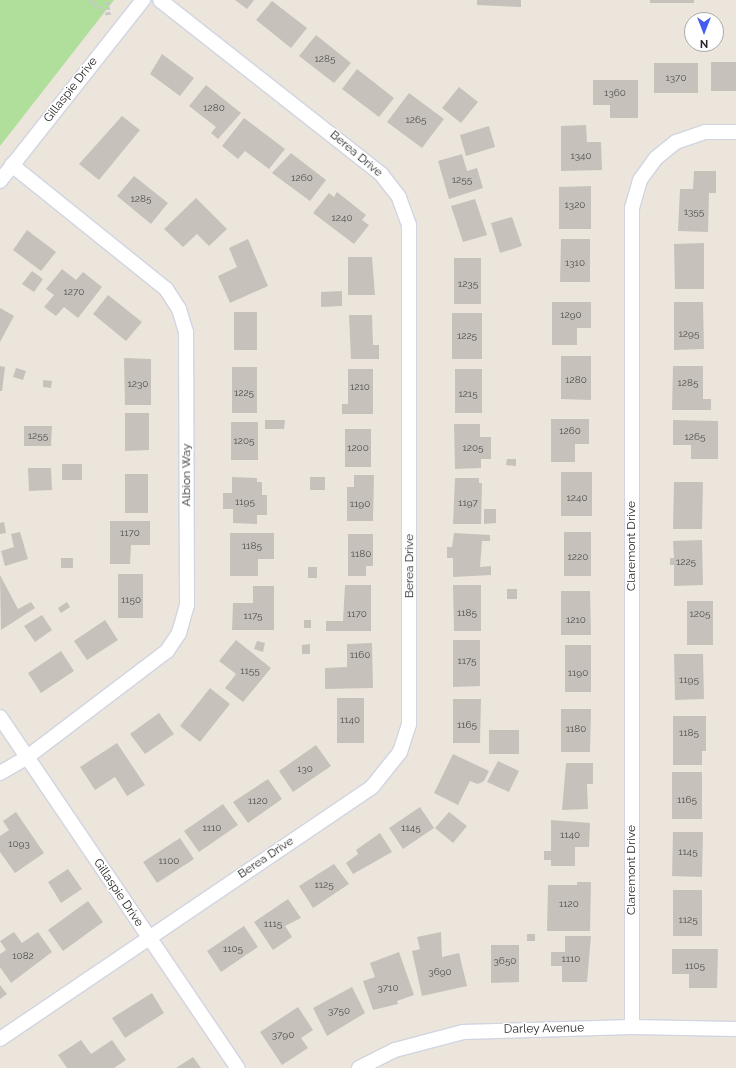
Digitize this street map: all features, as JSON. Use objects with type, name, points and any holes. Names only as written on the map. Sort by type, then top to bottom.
[{"type":"street","name":"Gillaspie Drive","points":[[0,181],[143,0]]},
{"type":"street","name":"Berea Drive","points":[[0,1039],[148,937],[372,787],[400,752],[409,724],[409,225],[399,197],[381,174],[160,0]]},
{"type":"street","name":"Claremont Drive","points":[[632,1027],[632,208],[640,180],[656,158],[676,142],[705,132],[736,132]]},
{"type":"street","name":"Albion Way","points":[[0,773],[26,758],[146,670],[167,651],[179,633],[187,605],[186,332],[179,309],[166,289],[12,165]]},
{"type":"street","name":"Gillaspie Drive","points":[[0,717],[26,758],[238,1068]]},
{"type":"street","name":"Darley Avenue","points":[[359,1068],[402,1048],[463,1032],[632,1027],[736,1029]]},
{"type":"path","points":[[90,0],[109,15],[107,0]]},
{"type":"green space","points":[[0,0],[114,0],[0,146]]},
{"type":"building","points":[[235,0],[254,0],[247,9]]},
{"type":"building","points":[[477,0],[521,0],[521,7],[477,5]]},
{"type":"building","points":[[650,0],[694,0],[694,3],[650,3]]},
{"type":"building","points":[[272,1],[307,28],[291,48],[256,20]]},
{"type":"building","points":[[316,35],[351,63],[334,83],[299,56]]},
{"type":"building","points":[[162,54],[194,78],[180,96],[150,74]]},
{"type":"building","points":[[711,62],[736,62],[736,91],[711,91]]},
{"type":"building","points":[[654,63],[698,63],[698,93],[654,93]]},
{"type":"building","points":[[357,69],[394,98],[379,117],[342,89]]},
{"type":"building","points":[[593,80],[638,80],[638,118],[610,118],[610,105],[593,105]]},
{"type":"building","points":[[206,85],[241,113],[218,139],[211,133],[216,127],[189,106]]},
{"type":"building","points":[[459,87],[478,102],[461,123],[442,108]]},
{"type":"building","points":[[409,93],[444,119],[422,148],[387,122]]},
{"type":"building","points":[[122,116],[140,130],[99,180],[79,164]]},
{"type":"building","points":[[244,118],[285,149],[269,169],[245,151],[238,159],[222,146]]},
{"type":"building","points":[[586,125],[587,142],[601,142],[602,170],[561,171],[561,126]]},
{"type":"building","points":[[489,126],[495,147],[466,156],[460,135]]},
{"type":"building","points":[[291,153],[326,180],[310,201],[272,173]]},
{"type":"building","points":[[462,154],[467,171],[477,168],[483,188],[449,199],[438,161]]},
{"type":"building","points":[[694,171],[716,171],[716,193],[709,193],[708,232],[678,231],[680,189],[693,189]]},
{"type":"building","points":[[134,176],[168,203],[151,224],[117,196]]},
{"type":"building","points":[[591,186],[591,229],[559,229],[559,187]]},
{"type":"building","points":[[337,192],[366,215],[362,220],[369,225],[354,244],[313,213],[329,193],[334,197]]},
{"type":"building","points":[[196,198],[227,229],[209,246],[197,234],[183,247],[164,229]]},
{"type":"building","points":[[475,199],[487,235],[463,242],[451,206]]},
{"type":"building","points":[[512,217],[522,246],[500,253],[491,223]]},
{"type":"building","points":[[27,230],[56,252],[41,271],[13,250]]},
{"type":"building","points":[[248,239],[268,286],[230,303],[218,276],[237,267],[229,248]]},
{"type":"building","points":[[561,239],[590,239],[590,282],[560,282]]},
{"type":"building","points":[[704,243],[704,289],[675,289],[674,244]]},
{"type":"building","points":[[348,257],[372,257],[375,295],[348,295]]},
{"type":"building","points":[[454,258],[481,258],[481,304],[454,304]]},
{"type":"building","points":[[62,269],[76,280],[83,272],[102,287],[78,318],[64,307],[56,316],[44,307],[54,295],[46,289]]},
{"type":"building","points":[[32,271],[43,279],[34,292],[22,284]]},
{"type":"building","points":[[342,291],[342,306],[321,307],[321,292]]},
{"type":"building","points":[[108,295],[142,322],[126,341],[93,314]]},
{"type":"building","points":[[552,302],[591,302],[591,328],[577,328],[577,345],[552,345]]},
{"type":"building","points":[[674,302],[703,302],[704,349],[674,350]]},
{"type":"building","points":[[0,308],[14,316],[0,342]]},
{"type":"building","points":[[234,312],[257,312],[257,350],[234,350]]},
{"type":"building","points":[[452,313],[482,313],[482,359],[452,359]]},
{"type":"building","points":[[349,315],[372,315],[373,345],[379,345],[379,359],[351,359]]},
{"type":"building","points":[[561,356],[591,356],[591,400],[561,399]]},
{"type":"building","points":[[124,358],[151,359],[151,405],[125,405]]},
{"type":"building","points":[[0,366],[5,367],[2,391],[0,391]]},
{"type":"building","points":[[673,366],[703,366],[703,399],[711,399],[711,410],[672,410]]},
{"type":"building","points":[[232,367],[257,367],[257,413],[232,413]]},
{"type":"building","points":[[16,368],[26,371],[23,380],[13,377]]},
{"type":"building","points":[[348,369],[373,369],[373,414],[342,414],[342,404],[348,404]]},
{"type":"building","points":[[455,369],[482,369],[482,413],[455,413]]},
{"type":"building","points":[[43,380],[52,381],[51,388],[43,387]]},
{"type":"building","points":[[125,413],[149,413],[149,450],[125,451]]},
{"type":"building","points":[[551,419],[589,419],[589,444],[575,444],[575,462],[551,462]]},
{"type":"building","points":[[265,420],[285,420],[284,429],[265,429]]},
{"type":"building","points":[[673,420],[718,421],[718,459],[691,459],[691,445],[673,445]]},
{"type":"building","points":[[231,422],[258,422],[258,460],[231,460]]},
{"type":"building","points":[[454,424],[480,424],[480,437],[491,437],[491,459],[481,459],[481,468],[455,469]]},
{"type":"building","points":[[24,426],[52,426],[51,446],[24,446]]},
{"type":"building","points":[[345,429],[371,429],[371,467],[345,467]]},
{"type":"building","points":[[507,459],[516,459],[516,466],[506,465]]},
{"type":"building","points":[[62,464],[82,464],[82,480],[62,480]]},
{"type":"building","points":[[28,468],[51,468],[52,490],[29,491]]},
{"type":"building","points":[[561,472],[592,472],[592,516],[561,516]]},
{"type":"building","points":[[125,474],[148,474],[148,513],[125,513]]},
{"type":"building","points":[[354,475],[374,475],[373,521],[347,521],[347,487],[354,487]]},
{"type":"building","points":[[232,477],[257,478],[257,482],[262,482],[262,495],[267,495],[267,515],[257,515],[257,524],[233,523],[233,509],[223,509],[223,493],[232,493]]},
{"type":"building","points":[[310,477],[325,477],[325,490],[310,490]]},
{"type":"building","points":[[455,478],[479,478],[479,483],[482,483],[481,524],[453,524]]},
{"type":"building","points":[[674,482],[703,482],[702,529],[673,529]]},
{"type":"building","points":[[484,509],[496,509],[496,523],[484,524]]},
{"type":"building","points":[[110,521],[150,521],[150,545],[131,545],[130,564],[110,564]]},
{"type":"building","points":[[4,522],[6,533],[0,534],[0,523]]},
{"type":"building","points":[[20,532],[28,559],[5,566],[1,551],[14,547],[11,534]]},
{"type":"building","points":[[564,532],[591,532],[591,576],[564,576]]},
{"type":"building","points":[[230,533],[274,533],[274,559],[258,559],[258,576],[230,576]]},
{"type":"building","points":[[454,533],[490,535],[490,541],[482,541],[480,567],[491,566],[491,575],[453,577],[453,558],[447,558],[447,547],[452,547]]},
{"type":"building","points":[[348,534],[373,534],[373,566],[366,566],[366,576],[348,576]]},
{"type":"building","points":[[702,540],[703,585],[674,586],[674,565],[670,565],[670,558],[674,558],[673,541]]},
{"type":"building","points":[[61,558],[73,558],[73,568],[61,568]]},
{"type":"building","points":[[308,567],[317,567],[317,578],[308,578]]},
{"type":"building","points":[[118,574],[143,574],[143,618],[118,618]]},
{"type":"building","points":[[0,575],[18,609],[31,602],[35,608],[1,630]]},
{"type":"building","points":[[345,585],[371,585],[371,631],[326,631],[326,621],[343,621]]},
{"type":"building","points":[[453,585],[481,585],[481,631],[454,631]]},
{"type":"building","points":[[253,586],[274,586],[274,630],[232,630],[233,603],[253,603]]},
{"type":"building","points":[[507,589],[517,589],[517,599],[507,599]]},
{"type":"building","points":[[561,591],[590,591],[591,635],[561,635]]},
{"type":"building","points":[[687,601],[713,601],[713,645],[687,645]]},
{"type":"building","points":[[67,602],[70,607],[61,613],[58,608]]},
{"type":"building","points":[[42,615],[52,630],[35,642],[24,626]]},
{"type":"building","points":[[105,620],[118,640],[87,660],[74,641]]},
{"type":"building","points":[[304,620],[311,620],[311,628],[304,628]]},
{"type":"building","points":[[236,640],[271,668],[243,702],[225,688],[236,674],[219,661]]},
{"type":"building","points":[[453,640],[480,640],[480,686],[453,687]]},
{"type":"building","points":[[257,641],[265,643],[263,652],[254,649]]},
{"type":"building","points":[[372,643],[373,688],[325,689],[325,668],[347,667],[347,644]]},
{"type":"building","points":[[310,644],[310,654],[302,654],[302,645]]},
{"type":"building","points":[[565,645],[591,645],[591,692],[565,692]]},
{"type":"building","points":[[61,651],[74,671],[41,693],[28,673]]},
{"type":"building","points":[[674,654],[703,654],[704,699],[675,700]]},
{"type":"building","points":[[210,688],[230,704],[200,742],[180,726]]},
{"type":"building","points":[[337,698],[364,698],[364,743],[337,743]]},
{"type":"building","points":[[453,699],[481,699],[480,743],[453,743]]},
{"type":"building","points":[[561,709],[591,709],[590,752],[561,752]]},
{"type":"building","points":[[159,713],[174,734],[145,754],[130,734]]},
{"type":"building","points":[[673,716],[706,716],[706,751],[702,751],[702,765],[673,765]]},
{"type":"building","points":[[489,730],[519,730],[519,754],[489,754]]},
{"type":"building","points":[[117,743],[145,785],[127,796],[115,777],[95,790],[80,767]]},
{"type":"building","points":[[316,745],[331,766],[293,792],[279,771]]},
{"type":"building","points":[[453,754],[489,771],[484,781],[478,784],[470,781],[458,805],[434,793]]},
{"type":"building","points":[[498,761],[519,771],[509,792],[487,782]]},
{"type":"building","points":[[566,763],[593,763],[593,784],[587,784],[588,809],[562,810]]},
{"type":"building","points":[[672,772],[702,772],[702,819],[672,819]]},
{"type":"building","points":[[268,779],[282,799],[248,823],[233,802]]},
{"type":"building","points":[[223,804],[238,825],[199,852],[184,831]]},
{"type":"building","points":[[420,807],[434,828],[403,849],[389,828]]},
{"type":"building","points":[[16,812],[44,853],[15,873],[0,852],[0,836],[9,830],[3,821]]},
{"type":"building","points":[[449,812],[467,826],[453,843],[435,828]]},
{"type":"building","points":[[551,820],[590,823],[589,847],[575,847],[575,866],[551,866],[551,860],[544,860],[544,851],[551,851]]},
{"type":"building","points":[[673,832],[703,832],[702,877],[672,876]]},
{"type":"building","points":[[380,833],[392,852],[353,874],[346,863],[358,854],[356,850]]},
{"type":"building","points":[[180,838],[194,859],[157,883],[143,862]]},
{"type":"building","points":[[334,864],[349,884],[313,908],[299,886]]},
{"type":"building","points":[[68,869],[82,889],[61,903],[48,882]]},
{"type":"building","points":[[577,882],[591,882],[590,931],[547,931],[548,885],[577,885]]},
{"type":"building","points":[[673,890],[702,890],[702,936],[673,936]]},
{"type":"building","points":[[288,899],[301,918],[285,926],[292,937],[273,950],[254,922]]},
{"type":"building","points":[[88,901],[103,922],[63,951],[48,930]]},
{"type":"building","points":[[244,926],[258,947],[221,972],[207,951]]},
{"type":"building","points":[[14,932],[22,943],[38,932],[52,952],[11,983],[0,967],[0,954],[6,950],[0,941]]},
{"type":"building","points":[[441,932],[442,957],[459,953],[467,986],[422,996],[412,951],[420,949],[417,937]]},
{"type":"building","points":[[527,934],[535,934],[535,941],[527,941]]},
{"type":"building","points":[[565,936],[591,936],[587,982],[562,982],[562,966],[551,966],[551,952],[565,952]]},
{"type":"building","points":[[491,945],[519,945],[519,982],[491,983]]},
{"type":"building","points":[[672,949],[718,949],[717,988],[689,988],[689,974],[672,974]]},
{"type":"building","points":[[399,952],[414,995],[397,1001],[398,1004],[373,1010],[363,981],[375,977],[370,963]]},
{"type":"building","points":[[0,985],[7,994],[0,999]]},
{"type":"building","points":[[352,987],[365,1013],[327,1036],[313,1008]]},
{"type":"building","points":[[152,993],[164,1013],[125,1038],[112,1018]]},
{"type":"building","points":[[298,1007],[313,1030],[301,1038],[308,1048],[282,1065],[260,1032]]},
{"type":"building","points":[[81,1040],[91,1054],[112,1040],[126,1060],[114,1068],[67,1068],[58,1055]]},
{"type":"building","points":[[193,1057],[201,1068],[176,1068]]}]
